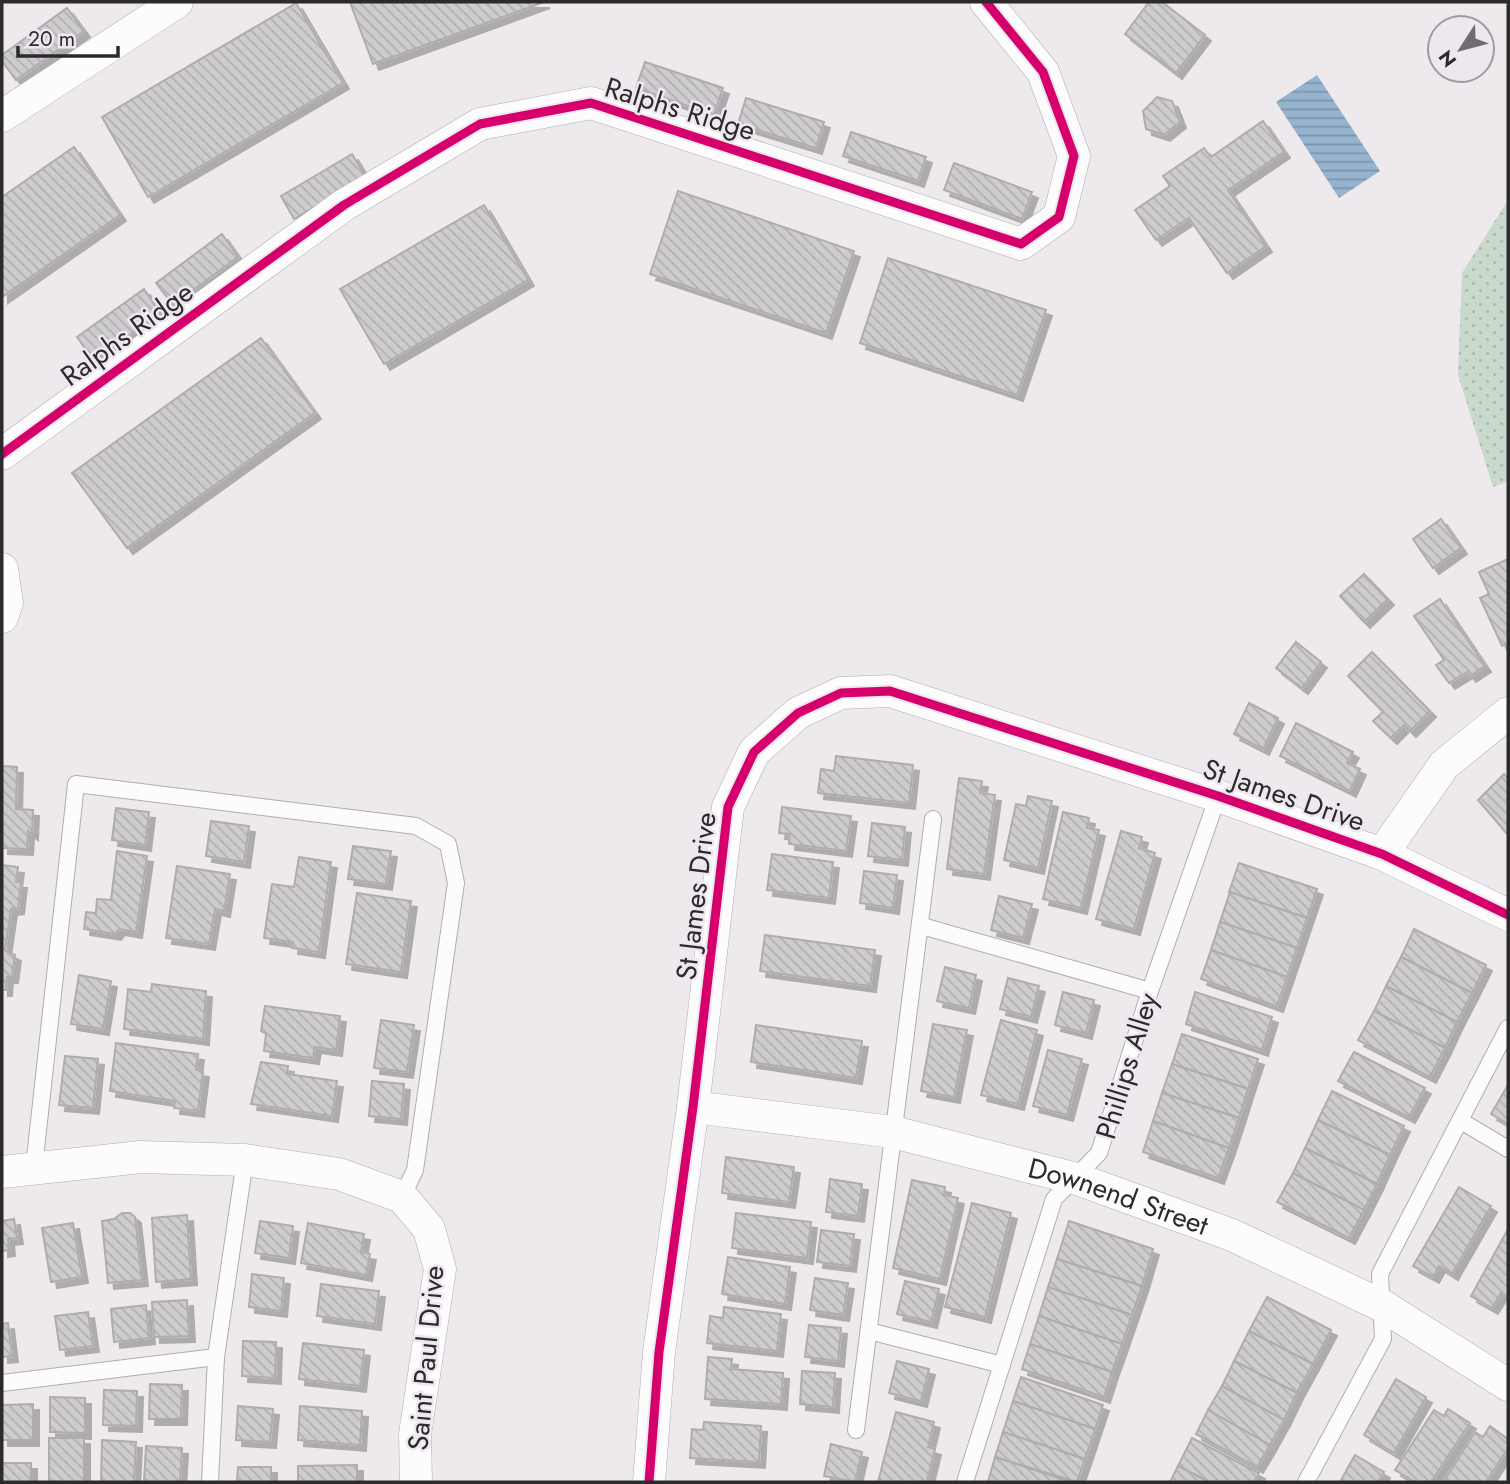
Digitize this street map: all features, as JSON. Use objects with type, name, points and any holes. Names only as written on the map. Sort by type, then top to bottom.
[{"type":"street","points":[[2,116],[177,2]]},
{"type":"street","name":"Ralphs Ridge","points":[[2,454],[344,205],[480,124],[591,103],[1021,244],[1059,217],[1074,156],[1043,72],[986,2]]},
{"type":"street","points":[[2,569],[7,603],[2,617]]},
{"type":"street","name":"St James Drive","points":[[649,1482],[659,1352],[693,1107],[728,807],[754,752],[798,713],[841,693],[890,691],[1218,796],[1382,853],[1508,915]]},
{"type":"street","points":[[1382,853],[1444,765],[1508,713]]},
{"type":"street","name":"Downend Street","points":[[693,1107],[893,1132],[1077,1179],[1232,1236],[1383,1306],[1508,1385]]},
{"type":"street","name":"Saint Paul Drive","points":[[2,1172],[141,1157],[245,1160],[339,1174],[402,1197],[429,1229],[440,1269],[415,1434],[416,1482]]},
{"type":"lane","points":[[34,1167],[76,784],[416,826],[448,844],[456,883],[416,1164],[402,1197]]},
{"type":"lane","name":"Phillips Alley","points":[[965,1482],[1054,1199],[1077,1179],[1100,1153],[1150,991],[1218,796]]},
{"type":"lane","points":[[856,1430],[922,926],[933,819]]},
{"type":"lane","points":[[922,926],[1150,991]]},
{"type":"lane","points":[[1306,1482],[1383,1339],[1380,1274],[1508,1028]]},
{"type":"lane","points":[[1461,1121],[1508,1149]]},
{"type":"lane","points":[[210,1482],[216,1357],[245,1160]]},
{"type":"lane","points":[[869,1331],[1002,1366]]},
{"type":"lane","points":[[2,1383],[216,1357]]},
{"type":"green space","points":[[1508,200],[1508,481],[1493,487],[1458,375],[1462,273]]},
{"type":"water","points":[[1317,75],[1380,171],[1339,198],[1276,102]]},
{"type":"building","points":[[350,2],[544,2],[373,64]]},
{"type":"building","points":[[1149,2],[1162,2],[1205,35],[1176,73],[1125,34]]},
{"type":"building","points":[[296,3],[343,83],[148,197],[102,117]]},
{"type":"building","points":[[67,8],[84,31],[16,80],[2,61],[2,55]]},
{"type":"building","points":[[645,62],[723,88],[714,115],[636,88]]},
{"type":"building","points":[[1157,97],[1172,101],[1180,122],[1164,135],[1146,129],[1143,111]]},
{"type":"building","points":[[746,98],[824,122],[816,148],[738,124]]},
{"type":"building","points":[[1263,121],[1284,152],[1228,190],[1266,246],[1227,273],[1189,218],[1156,240],[1135,210],[1170,186],[1163,176],[1204,148],[1211,157]]},
{"type":"building","points":[[851,132],[926,157],[918,181],[843,156]]},
{"type":"building","points":[[74,147],[120,215],[2,297],[2,197]]},
{"type":"building","points":[[352,154],[366,177],[294,219],[281,196]]},
{"type":"building","points":[[954,163],[1032,192],[1022,219],[944,190]]},
{"type":"building","points":[[678,191],[854,251],[826,333],[650,274]]},
{"type":"building","points":[[484,205],[528,280],[384,364],[340,289]]},
{"type":"building","points":[[222,234],[238,257],[173,305],[156,283]]},
{"type":"building","points":[[888,258],[1046,310],[1017,395],[860,343]]},
{"type":"building","points":[[144,289],[160,313],[94,361],[77,337]]},
{"type":"building","points":[[261,338],[315,413],[127,548],[72,473]]},
{"type":"building","points":[[1441,519],[1461,548],[1433,568],[1413,539]]},
{"type":"building","points":[[1508,559],[1508,643],[1502,646],[1480,598],[1489,594],[1479,572]]},
{"type":"building","points":[[1364,574],[1388,599],[1364,622],[1340,596]]},
{"type":"building","points":[[1440,599],[1485,666],[1470,676],[1467,672],[1449,683],[1436,665],[1444,660],[1414,616]]},
{"type":"building","points":[[1296,642],[1321,662],[1302,688],[1276,668]]},
{"type":"building","points":[[1372,652],[1430,711],[1410,731],[1404,725],[1391,738],[1373,721],[1383,712],[1348,676]]},
{"type":"building","points":[[1249,703],[1278,718],[1263,749],[1234,734]]},
{"type":"building","points":[[1296,723],[1353,752],[1347,763],[1360,769],[1350,791],[1280,756]]},
{"type":"building","points":[[836,756],[913,765],[909,803],[818,793],[821,769],[834,771]]},
{"type":"building","points":[[2,766],[17,767],[16,809],[33,810],[32,834],[28,831],[27,849],[2,848]]},
{"type":"building","points":[[1504,774],[1508,779],[1508,835],[1478,800]]},
{"type":"building","points":[[959,778],[982,781],[980,793],[995,795],[984,874],[947,869]]},
{"type":"building","points":[[1028,796],[1052,801],[1038,868],[1004,860],[1016,804],[1026,806]]},
{"type":"building","points":[[782,807],[851,816],[846,851],[789,844],[790,834],[779,833]]},
{"type":"building","points":[[116,808],[149,812],[145,845],[112,840]]},
{"type":"building","points":[[1063,812],[1089,818],[1087,828],[1099,830],[1081,908],[1043,899]]},
{"type":"building","points":[[211,821],[249,826],[244,862],[206,856]]},
{"type":"building","points":[[872,823],[905,827],[902,860],[868,856]]},
{"type":"building","points":[[1121,831],[1142,837],[1139,848],[1155,853],[1134,929],[1096,919]]},
{"type":"building","points":[[353,846],[391,851],[386,884],[348,879]]},
{"type":"building","points":[[117,851],[147,856],[136,932],[119,929],[115,934],[84,929],[86,912],[96,913],[97,899],[111,900]]},
{"type":"building","points":[[772,854],[833,862],[829,898],[767,890]]},
{"type":"building","points":[[299,857],[331,862],[319,952],[292,948],[293,942],[264,938],[272,884],[294,887]]},
{"type":"building","points":[[1239,863],[1317,889],[1307,918],[1229,892]]},
{"type":"building","points":[[2,865],[18,867],[16,882],[21,882],[18,908],[11,909],[5,950],[15,955],[12,977],[7,977],[6,990],[2,990]]},
{"type":"building","points":[[177,866],[230,874],[224,911],[215,909],[209,944],[166,938]]},
{"type":"building","points":[[864,871],[897,875],[893,908],[860,903]]},
{"type":"building","points":[[1230,892],[1307,918],[1297,948],[1220,922]]},
{"type":"building","points":[[357,893],[411,901],[401,972],[346,964]]},
{"type":"building","points":[[999,896],[1032,904],[1023,938],[991,930]]},
{"type":"building","points":[[1220,922],[1297,948],[1287,977],[1211,950]]},
{"type":"building","points":[[1414,929],[1486,965],[1472,993],[1401,957]]},
{"type":"building","points":[[765,935],[875,950],[870,986],[760,971]]},
{"type":"building","points":[[1211,950],[1287,977],[1277,1006],[1201,979]]},
{"type":"building","points":[[1401,957],[1472,993],[1457,1022],[1386,986]]},
{"type":"building","points":[[945,967],[976,975],[969,1008],[937,1001]]},
{"type":"building","points":[[79,975],[111,981],[103,1029],[71,1024]]},
{"type":"building","points":[[1008,978],[1039,986],[1031,1017],[1000,1009]]},
{"type":"building","points":[[152,984],[206,991],[203,1039],[124,1029],[128,989],[151,992]]},
{"type":"building","points":[[1386,986],[1457,1022],[1445,1048],[1374,1011]]},
{"type":"building","points":[[1063,992],[1094,1000],[1086,1033],[1055,1025]]},
{"type":"building","points":[[1195,992],[1272,1017],[1262,1050],[1186,1024]]},
{"type":"building","points":[[265,1006],[340,1016],[336,1050],[315,1047],[313,1058],[264,1051],[266,1034],[261,1031]]},
{"type":"building","points":[[1374,1011],[1445,1048],[1430,1077],[1358,1040]]},
{"type":"building","points":[[381,1020],[414,1025],[407,1072],[374,1068]]},
{"type":"building","points":[[1001,1020],[1037,1030],[1018,1104],[981,1095]]},
{"type":"building","points":[[933,1024],[967,1030],[954,1097],[921,1091]]},
{"type":"building","points":[[756,1025],[862,1041],[856,1078],[751,1062]]},
{"type":"building","points":[[1182,1034],[1258,1059],[1248,1089],[1172,1064]]},
{"type":"building","points":[[116,1043],[198,1054],[196,1070],[203,1071],[198,1111],[174,1108],[175,1101],[110,1091]]},
{"type":"building","points":[[1048,1050],[1082,1059],[1067,1115],[1033,1106]]},
{"type":"building","points":[[1354,1052],[1425,1088],[1409,1117],[1338,1081]]},
{"type":"building","points":[[65,1056],[98,1059],[93,1108],[59,1105]]},
{"type":"building","points":[[261,1062],[288,1066],[287,1074],[337,1081],[332,1116],[251,1104]]},
{"type":"building","points":[[1172,1064],[1248,1089],[1239,1118],[1162,1093]]},
{"type":"building","points":[[372,1081],[404,1084],[401,1119],[369,1116]]},
{"type":"building","points":[[1508,1085],[1508,1124],[1491,1114]]},
{"type":"building","points":[[1332,1091],[1404,1126],[1390,1155],[1318,1120]]},
{"type":"building","points":[[1162,1093],[1239,1118],[1229,1148],[1153,1121]]},
{"type":"building","points":[[1318,1120],[1390,1155],[1377,1184],[1305,1148]]},
{"type":"building","points":[[1153,1121],[1229,1148],[1218,1178],[1143,1152]]},
{"type":"building","points":[[1305,1148],[1377,1184],[1364,1210],[1293,1173]]},
{"type":"building","points":[[726,1157],[794,1167],[789,1202],[722,1193]]},
{"type":"building","points":[[1293,1173],[1364,1210],[1349,1238],[1277,1202]]},
{"type":"building","points":[[830,1179],[862,1184],[858,1216],[826,1212]]},
{"type":"building","points":[[912,1180],[945,1187],[944,1195],[958,1198],[940,1279],[893,1268]]},
{"type":"building","points":[[1459,1187],[1491,1206],[1452,1274],[1439,1266],[1433,1277],[1413,1266]]},
{"type":"building","points":[[972,1203],[1011,1213],[985,1317],[945,1307]]},
{"type":"building","points":[[122,1213],[130,1213],[135,1217],[142,1280],[108,1283],[102,1221],[114,1219]]},
{"type":"building","points":[[736,1213],[811,1222],[807,1258],[732,1248]]},
{"type":"building","points":[[187,1215],[191,1279],[156,1282],[152,1218]]},
{"type":"building","points":[[14,1219],[17,1238],[8,1239],[9,1250],[2,1251],[2,1221]]},
{"type":"building","points":[[260,1221],[293,1226],[289,1258],[255,1253]]},
{"type":"building","points":[[1069,1221],[1153,1249],[1142,1286],[1057,1259]]},
{"type":"building","points":[[73,1223],[82,1277],[51,1282],[42,1228]]},
{"type":"building","points":[[308,1223],[364,1234],[361,1252],[370,1254],[366,1275],[301,1263]]},
{"type":"building","points":[[1508,1229],[1508,1298],[1501,1293],[1492,1308],[1471,1296]]},
{"type":"building","points":[[821,1230],[854,1234],[850,1266],[817,1262]]},
{"type":"building","points":[[728,1257],[790,1267],[785,1304],[722,1294]]},
{"type":"building","points":[[1057,1259],[1142,1286],[1132,1315],[1048,1287]]},
{"type":"building","points":[[252,1274],[284,1278],[281,1311],[249,1307]]},
{"type":"building","points":[[815,1278],[848,1283],[843,1315],[810,1310]]},
{"type":"building","points":[[905,1281],[939,1289],[931,1322],[897,1314]]},
{"type":"building","points":[[321,1284],[379,1291],[375,1324],[317,1316]]},
{"type":"building","points":[[1048,1287],[1132,1315],[1122,1344],[1039,1316]]},
{"type":"building","points":[[1267,1297],[1331,1330],[1313,1364],[1249,1331]]},
{"type":"building","points":[[187,1300],[189,1336],[154,1337],[152,1302]]},
{"type":"building","points":[[146,1305],[149,1338],[114,1342],[111,1309]]},
{"type":"building","points":[[724,1307],[781,1314],[777,1351],[707,1343],[710,1316],[723,1318]]},
{"type":"building","points":[[88,1312],[93,1346],[60,1350],[55,1316]]},
{"type":"building","points":[[1039,1316],[1122,1344],[1112,1372],[1030,1344]]},
{"type":"building","points":[[8,1323],[12,1356],[2,1357],[2,1324]]},
{"type":"building","points":[[809,1325],[841,1328],[838,1361],[805,1357]]},
{"type":"building","points":[[1249,1331],[1313,1364],[1297,1393],[1234,1361]]},
{"type":"building","points":[[243,1341],[276,1342],[275,1378],[242,1376]]},
{"type":"building","points":[[303,1343],[364,1350],[360,1386],[299,1379]]},
{"type":"building","points":[[1030,1344],[1112,1372],[1104,1397],[1022,1369]]},
{"type":"building","points":[[708,1357],[732,1359],[731,1369],[783,1373],[781,1404],[705,1399]]},
{"type":"building","points":[[897,1361],[929,1369],[921,1401],[889,1393]]},
{"type":"building","points":[[1234,1361],[1297,1393],[1284,1420],[1222,1386]]},
{"type":"building","points":[[802,1371],[835,1373],[833,1407],[800,1404]]},
{"type":"building","points":[[1021,1377],[1103,1405],[1095,1429],[1013,1401]]},
{"type":"building","points":[[1396,1379],[1426,1397],[1394,1453],[1364,1435]]},
{"type":"building","points":[[150,1384],[182,1385],[181,1419],[149,1419]]},
{"type":"building","points":[[1222,1386],[1284,1420],[1270,1445],[1208,1410]]},
{"type":"building","points":[[104,1390],[137,1391],[136,1426],[103,1425]]},
{"type":"building","points":[[50,1397],[85,1398],[85,1433],[50,1432]]},
{"type":"building","points":[[1013,1401],[1095,1429],[1085,1459],[1003,1432]]},
{"type":"building","points":[[33,1404],[33,1440],[2,1440],[2,1405]]},
{"type":"building","points":[[238,1406],[273,1409],[270,1442],[236,1440]]},
{"type":"building","points":[[300,1406],[362,1411],[360,1445],[298,1440]]},
{"type":"building","points":[[1448,1409],[1470,1423],[1431,1482],[1415,1482],[1395,1470],[1434,1410],[1444,1416]]},
{"type":"building","points":[[1208,1410],[1270,1445],[1257,1467],[1196,1434]]},
{"type":"building","points":[[896,1412],[934,1422],[928,1447],[935,1449],[927,1482],[878,1482]]},
{"type":"building","points":[[704,1422],[761,1426],[759,1462],[690,1458],[692,1429],[703,1430]]},
{"type":"building","points":[[1490,1426],[1508,1439],[1508,1448],[1486,1482],[1444,1481],[1475,1432],[1483,1437]]},
{"type":"building","points":[[1003,1432],[1085,1459],[1077,1482],[995,1457]]},
{"type":"building","points":[[49,1438],[84,1438],[84,1482],[49,1482]]},
{"type":"building","points":[[1192,1438],[1259,1473],[1254,1482],[1209,1482],[1178,1466]]},
{"type":"building","points":[[102,1440],[136,1442],[134,1482],[101,1482]]},
{"type":"building","points":[[831,1444],[862,1452],[855,1482],[824,1476]]},
{"type":"building","points":[[146,1446],[182,1448],[180,1482],[144,1482]]},
{"type":"building","points":[[1355,1455],[1384,1472],[1378,1482],[1340,1482]]},
{"type":"building","points":[[995,1457],[1071,1482],[988,1482]]},
{"type":"building","points":[[2,1463],[31,1463],[31,1482],[2,1482]]},
{"type":"building","points":[[357,1465],[357,1482],[298,1482],[298,1466]]},
{"type":"building","points":[[1178,1466],[1209,1482],[1170,1482]]},
{"type":"building","points":[[238,1467],[271,1467],[271,1482],[237,1482]]},
{"type":"cycle path","points":[[2,454],[344,205],[480,124],[591,103],[1021,244],[1059,217],[1074,156],[1043,72],[986,2]]},
{"type":"cycle path","points":[[649,1482],[659,1352],[693,1107],[728,807],[754,752],[798,713],[841,693],[890,691],[1218,796],[1382,854],[1508,915]]}]
